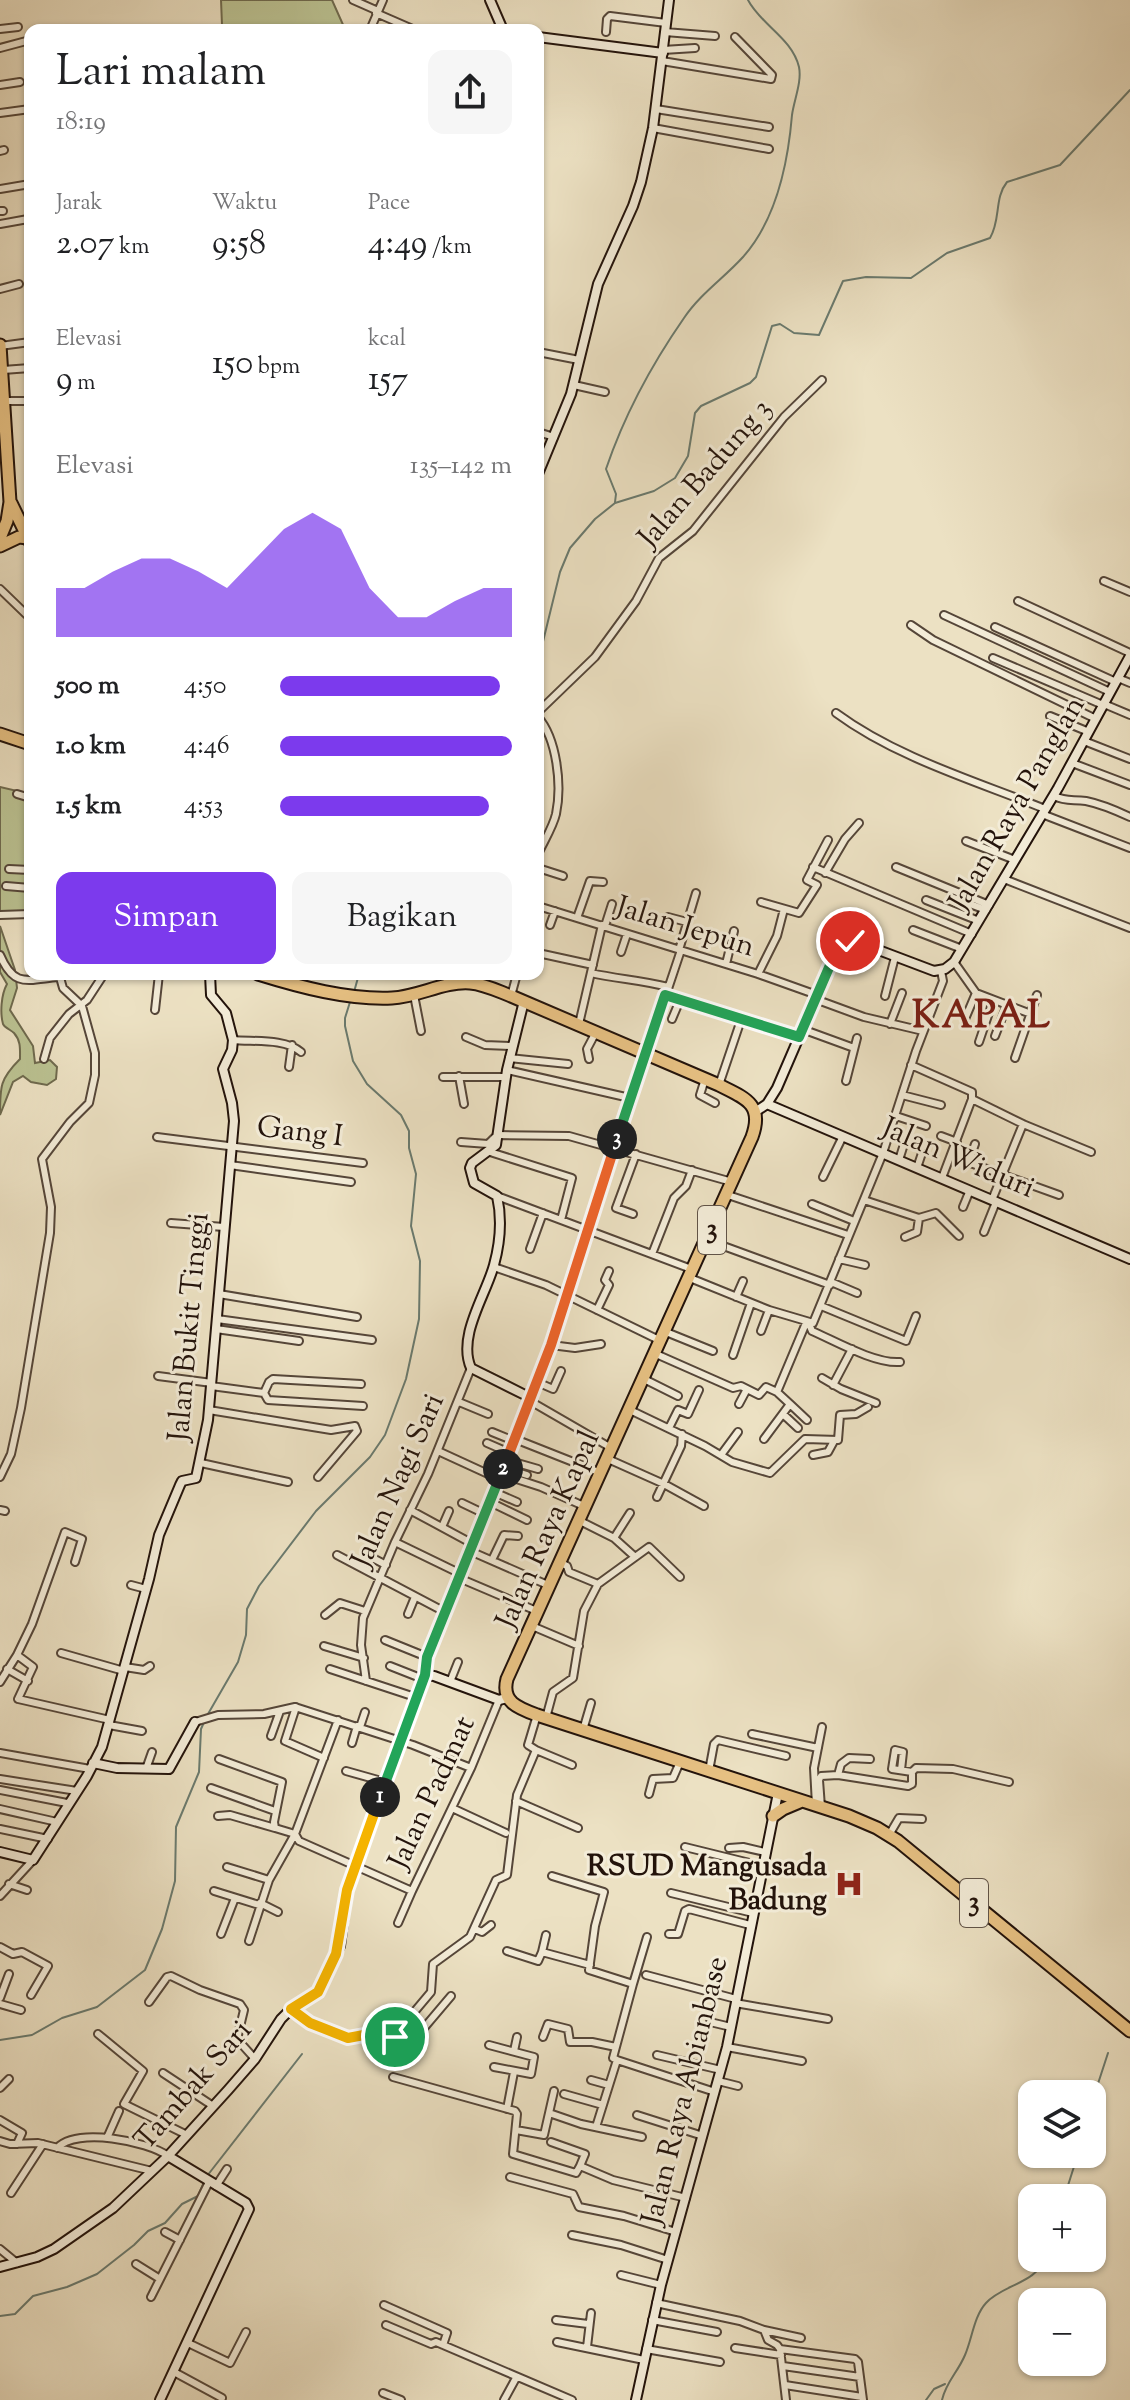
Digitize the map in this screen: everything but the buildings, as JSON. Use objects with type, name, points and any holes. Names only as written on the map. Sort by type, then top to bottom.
[{"type":"highway","points":[[0,345],[5,483],[10,502],[24,529]]},
{"type":"highway","points":[[0,538],[10,502]]},
{"type":"highway","points":[[0,546],[19,537],[24,538]]},
{"type":"highway","points":[[0,734],[24,742]]},
{"type":"highway","points":[[283,980],[328,991],[392,998],[414,995],[455,980]]},
{"type":"highway","points":[[462,980],[524,1001],[719,1085],[749,1101],[755,1112]]},
{"type":"highway","name":"Jalan Raya Kapal","points":[[503,1699],[507,1679],[728,1195],[754,1131],[755,1112]]},
{"type":"highway","name":"3","points":[[503,1699],[542,1717],[865,1822],[889,1835],[1130,2031]]},
{"type":"highway","points":[[773,1816],[803,1801]]},
{"type":"street","points":[[353,0],[402,24]]},
{"type":"street","points":[[372,24],[383,0]]},
{"type":"street","points":[[490,0],[500,24]]},
{"type":"street","points":[[544,460],[574,385],[603,271],[636,199],[653,128],[669,0]]},
{"type":"street","points":[[606,32],[610,16],[715,36]]},
{"type":"street","points":[[0,29],[18,27]]},
{"type":"street","points":[[544,38],[662,54],[771,79],[772,75],[735,37]]},
{"type":"street","points":[[0,48],[24,42]]},
{"type":"street","points":[[662,54],[695,48]]},
{"type":"street","points":[[0,85],[20,82]]},
{"type":"street","points":[[656,109],[769,127]]},
{"type":"street","points":[[0,113],[24,110]]},
{"type":"street","points":[[653,128],[769,149]]},
{"type":"street","points":[[0,189],[24,185]]},
{"type":"street","points":[[0,224],[24,220]]},
{"type":"street","points":[[0,289],[19,284]]},
{"type":"street","points":[[0,345],[24,343]]},
{"type":"street","points":[[544,353],[579,360]]},
{"type":"street","points":[[3,370],[24,368]]},
{"type":"street","name":"Jalan Badung 3","points":[[544,708],[595,657],[636,601],[659,558],[693,531],[784,417],[822,380]]},
{"type":"street","points":[[574,385],[605,392]]},
{"type":"street","points":[[4,406],[24,402]]},
{"type":"street","points":[[544,434],[554,437]]},
{"type":"street","points":[[1104,581],[1130,592]]},
{"type":"street","points":[[0,589],[24,612]]},
{"type":"street","points":[[1018,601],[1130,655]]},
{"type":"street","points":[[944,615],[1110,692]]},
{"type":"street","points":[[911,625],[933,640],[1096,719]]},
{"type":"street","points":[[995,627],[1130,683]]},
{"type":"street","name":"Jalan Raya Panglan","points":[[948,966],[972,934],[1054,796],[1130,655]]},
{"type":"street","points":[[993,658],[1130,715]]},
{"type":"street","points":[[836,713],[905,752],[1130,848]]},
{"type":"street","points":[[1050,716],[1089,732]]},
{"type":"street","name":"Jalan Badung 3","points":[[544,725],[549,734],[556,778],[555,817],[544,841]]},
{"type":"street","points":[[1084,741],[1130,759]]},
{"type":"street","points":[[1072,763],[1130,785]]},
{"type":"street","points":[[17,794],[24,796]]},
{"type":"street","points":[[1054,796],[1069,802],[1080,800],[1100,804],[1130,817]]},
{"type":"street","points":[[825,873],[845,839],[859,823]]},
{"type":"street","points":[[761,902],[799,913],[817,885],[807,880],[828,840]]},
{"type":"street","points":[[966,841],[1015,860]]},
{"type":"street","points":[[813,867],[972,934]]},
{"type":"street","points":[[896,867],[987,908]]},
{"type":"street","points":[[9,869],[24,870]]},
{"type":"street","points":[[544,870],[563,876]]},
{"type":"street","points":[[1004,879],[1130,928]]},
{"type":"street","points":[[577,918],[590,881],[603,882]]},
{"type":"street","points":[[6,886],[24,886]]},
{"type":"street","points":[[530,1401],[567,1298],[696,893]]},
{"type":"street","points":[[951,897],[987,908]]},
{"type":"street","points":[[926,900],[979,921]]},
{"type":"street","points":[[579,1024],[603,926],[612,904]]},
{"type":"street","name":"Jalan Jepun","points":[[544,908],[758,974],[890,1024],[923,1031]]},
{"type":"street","points":[[758,974],[777,936],[784,909]]},
{"type":"street","points":[[550,925],[555,911]]},
{"type":"street","points":[[0,915],[24,914]]},
{"type":"street","points":[[668,917],[687,922]]},
{"type":"street","points":[[913,930],[962,949]]},
{"type":"street","points":[[726,964],[734,931]]},
{"type":"street","points":[[621,952],[627,934]]},
{"type":"street","points":[[755,1112],[767,1104],[842,943],[854,941],[930,970],[948,966]]},
{"type":"street","points":[[0,955],[7,971],[24,980]]},
{"type":"street","points":[[544,955],[608,977],[641,979],[668,987]]},
{"type":"street","points":[[885,996],[895,957]]},
{"type":"street","points":[[524,1001],[509,1058],[496,1145],[472,1163],[470,1171],[474,1183],[497,1196],[652,1254],[736,1297],[808,1324],[813,1323],[831,1284],[883,1153],[911,1065],[948,966]]},
{"type":"street","points":[[948,966],[976,993],[1031,1014]]},
{"type":"street","points":[[0,1477],[11,1454],[21,1408],[50,1233],[51,1207],[42,1159],[89,1103],[94,1087],[95,1053],[82,1006],[63,988],[60,980]]},
{"type":"street","points":[[44,1059],[50,1038],[69,1014],[82,1006],[100,980]]},
{"type":"street","points":[[155,1010],[158,980]]},
{"type":"street","points":[[210,980],[211,995],[226,1013],[233,1040],[292,1045],[301,1052]]},
{"type":"street","points":[[511,996],[515,980]]},
{"type":"street","points":[[890,1024],[902,993]]},
{"type":"street","points":[[965,1019],[976,993]]},
{"type":"street","points":[[414,995],[421,1031]]},
{"type":"street","points":[[665,995],[854,1048]]},
{"type":"street","points":[[1015,1058],[1037,995]]},
{"type":"street","points":[[672,1019],[680,1000]]},
{"type":"street","points":[[979,1042],[993,1001]]},
{"type":"street","points":[[995,1036],[1007,1005]]},
{"type":"street","points":[[719,1085],[742,1017]]},
{"type":"street","points":[[589,1059],[587,1049],[596,1032]]},
{"type":"street","points":[[466,1037],[485,1045],[512,1046]]},
{"type":"street","points":[[846,1081],[857,1038]]},
{"type":"street","name":"Jalan Bukit Tinggi","points":[[33,1860],[92,1766],[110,1723],[159,1535],[177,1489],[182,1481],[196,1478],[201,1463],[212,1385],[234,1112],[223,1067],[232,1050],[233,1040]]},
{"type":"street","points":[[289,1067],[292,1045]]},
{"type":"street","points":[[509,1058],[568,1064]]},
{"type":"street","points":[[482,1077],[483,1065]]},
{"type":"street","points":[[911,1065],[972,1092],[942,1178]]},
{"type":"street","points":[[443,1077],[506,1074],[586,1086],[630,1098]]},
{"type":"street","points":[[459,1076],[464,1104]]},
{"type":"street","points":[[705,1079],[700,1095],[715,1103]]},
{"type":"street","points":[[902,1095],[941,1105]]},
{"type":"street","points":[[972,1099],[1091,1152]]},
{"type":"street","name":"Jalan Widuri","points":[[767,1104],[1130,1259]]},
{"type":"street","points":[[896,1116],[926,1126]]},
{"type":"street","points":[[984,1232],[1023,1124]]},
{"type":"street","points":[[461,1142],[492,1143],[495,1129],[498,1132],[564,1135],[733,1183]]},
{"type":"street","points":[[823,1177],[843,1136]]},
{"type":"street","points":[[941,1136],[957,1142]]},
{"type":"street","name":"Gang I","points":[[157,1137],[363,1163]]},
{"type":"street","points":[[899,1160],[905,1141]]},
{"type":"street","points":[[969,1161],[975,1144]]},
{"type":"street","points":[[490,1152],[572,1178],[561,1220]]},
{"type":"street","points":[[917,1168],[922,1153]]},
{"type":"street","points":[[633,1214],[616,1208],[636,1154]]},
{"type":"street","points":[[951,1156],[1059,1195]]},
{"type":"street","points":[[230,1165],[351,1182]]},
{"type":"street","points":[[652,1254],[674,1198],[686,1186],[692,1170]]},
{"type":"street","points":[[963,1207],[970,1190]]},
{"type":"street","points":[[728,1195],[848,1235]]},
{"type":"street","points":[[497,1196],[499,1236],[494,1267],[470,1332],[468,1358],[471,1368],[527,1396],[610,1454],[704,1506]]},
{"type":"street","points":[[864,1200],[919,1218],[936,1213],[959,1236]]},
{"type":"street","points":[[812,1204],[854,1221]]},
{"type":"street","points":[[530,1249],[543,1213]]},
{"type":"street","points":[[905,1237],[916,1233],[919,1218]]},
{"type":"street","points":[[171,1223],[224,1227]]},
{"type":"street","points":[[707,1240],[857,1293]]},
{"type":"street","points":[[839,1259],[865,1265]]},
{"type":"street","points":[[494,1267],[546,1285],[567,1298],[664,1336],[713,1351]]},
{"type":"street","points":[[597,1310],[608,1288],[605,1280],[609,1271]]},
{"type":"street","points":[[736,1297],[743,1281]]},
{"type":"street","points":[[219,1294],[357,1317]]},
{"type":"street","points":[[733,1355],[751,1303]]},
{"type":"street","points":[[821,1306],[906,1341],[916,1316]]},
{"type":"street","points":[[761,1331],[769,1310]]},
{"type":"street","points":[[216,1324],[372,1340]]},
{"type":"street","points":[[216,1324],[299,1341]]},
{"type":"street","points":[[808,1324],[810,1330],[852,1349],[900,1362]]},
{"type":"street","points":[[777,1392],[808,1324]]},
{"type":"street","points":[[551,1345],[575,1348],[601,1344]]},
{"type":"street","points":[[833,1385],[852,1349]]},
{"type":"street","points":[[656,1354],[733,1388],[741,1386],[759,1395],[765,1387],[777,1392],[807,1420]]},
{"type":"street","name":"Jalan Nagi Sari","points":[[365,1611],[438,1451],[471,1368]]},
{"type":"street","points":[[537,1382],[553,1389],[561,1371]]},
{"type":"street","points":[[158,1376],[264,1393]]},
{"type":"street","points":[[822,1378],[876,1403]]},
{"type":"street","points":[[264,1393],[273,1379],[361,1384]]},
{"type":"street","points":[[644,1379],[678,1396]]},
{"type":"street","points":[[739,1404],[747,1389]]},
{"type":"street","points":[[669,1428],[678,1410],[688,1414],[699,1390]]},
{"type":"street","points":[[264,1393],[268,1400],[363,1406]]},
{"type":"street","name":"Tambak Sari","points":[[0,2267],[37,2257],[73,2237],[113,2208],[168,2156],[213,2106],[255,2059],[291,2009],[318,1992],[341,1941],[347,1890],[424,1677],[427,1657],[444,1612],[462,1577],[530,1401]]},
{"type":"street","points":[[764,1439],[783,1414],[788,1401]]},
{"type":"street","points":[[459,1402],[488,1414]]},
{"type":"street","points":[[630,1410],[724,1458],[752,1470],[770,1473],[805,1439],[839,1439],[840,1415],[856,1414],[868,1407]]},
{"type":"street","points":[[209,1410],[331,1430],[355,1426],[357,1431],[318,1477]]},
{"type":"street","points":[[783,1414],[798,1428]]},
{"type":"street","points":[[492,1432],[601,1473]]},
{"type":"street","points":[[724,1458],[738,1432]]},
{"type":"street","points":[[657,1497],[682,1444],[682,1434]]},
{"type":"street","points":[[813,1455],[828,1452],[834,1441]]},
{"type":"street","points":[[487,1443],[504,1467],[586,1507]]},
{"type":"street","points":[[438,1451],[527,1475]]},
{"type":"street","points":[[201,1463],[288,1482]]},
{"type":"street","points":[[504,1467],[538,1469]]},
{"type":"street","points":[[494,1492],[517,1502]]},
{"type":"street","points":[[490,1502],[527,1520]]},
{"type":"street","points":[[462,1503],[485,1514]]},
{"type":"street","points":[[410,1510],[492,1560],[550,1586]]},
{"type":"street","points":[[442,1527],[449,1511]]},
{"type":"street","points":[[614,1538],[630,1513]]},
{"type":"street","points":[[580,1521],[614,1538],[633,1555]]},
{"type":"street","points":[[0,1682],[32,1624],[65,1532],[83,1540],[75,1562]]},
{"type":"street","points":[[492,1560],[504,1535],[518,1536]]},
{"type":"street","points":[[395,1542],[539,1612]]},
{"type":"street","points":[[396,2038],[431,1992],[433,1964],[477,1930],[497,1879],[507,1877],[516,1801],[542,1717],[556,1688],[573,1678],[584,1611],[595,1583],[633,1555],[650,1548],[680,1577]]},
{"type":"street","points":[[365,1554],[386,1565]]},
{"type":"street","points":[[337,1555],[444,1612]]},
{"type":"street","points":[[561,1563],[567,1566],[569,1572],[595,1583]]},
{"type":"street","points":[[462,1577],[479,1584]]},
{"type":"street","points":[[131,1585],[146,1589]]},
{"type":"street","points":[[408,1614],[415,1597]]},
{"type":"street","points":[[424,1600],[444,1612]]},
{"type":"street","points":[[325,1615],[340,1603],[365,1611],[361,1636],[366,1681]]},
{"type":"street","points":[[532,1626],[577,1645]]},
{"type":"street","points":[[385,1640],[427,1657]]},
{"type":"street","points":[[324,1646],[364,1658]]},
{"type":"street","points":[[61,1653],[124,1669],[144,1670],[150,1666]]},
{"type":"street","points":[[17,1655],[33,1665],[18,1698],[20,1701],[142,1731]]},
{"type":"street","points":[[450,1682],[458,1662]]},
{"type":"street","points":[[390,1666],[503,1699]]},
{"type":"street","points":[[7,1669],[28,1681]]},
{"type":"street","points":[[330,1669],[415,1697]]},
{"type":"street","name":"Jalan Padmat","points":[[218,1816],[230,1815],[295,1834],[299,1841],[412,1891],[503,1699]]},
{"type":"street","points":[[583,1730],[591,1703]]},
{"type":"street","points":[[0,1753],[92,1766],[169,1769],[195,1722],[210,1716],[296,1707],[471,1768]]},
{"type":"street","points":[[296,1707],[284,1740],[324,1758]]},
{"type":"street","points":[[271,1736],[280,1711]]},
{"type":"street","points":[[352,1743],[365,1712]]},
{"type":"street","points":[[249,1941],[269,1880],[295,1834],[338,1720]]},
{"type":"street","points":[[819,1806],[814,1768],[822,1727]]},
{"type":"street","points":[[752,1734],[818,1748]]},
{"type":"street","points":[[709,1771],[717,1740],[786,1756]]},
{"type":"street","points":[[532,1749],[572,1765]]},
{"type":"street","points":[[146,1769],[152,1752]]},
{"type":"street","points":[[219,1759],[282,1782],[275,1811],[275,1828]]},
{"type":"street","points":[[838,1775],[845,1760],[870,1759]]},
{"type":"street","points":[[649,1794],[653,1779],[673,1778],[680,1762]]},
{"type":"street","points":[[115,1779],[117,1768]]},
{"type":"street","points":[[819,1806],[820,1777],[838,1775],[908,1786],[912,1784],[912,1772],[916,1768],[953,1769],[1009,1782]]},
{"type":"street","points":[[901,1770],[912,1772]]},
{"type":"street","points":[[346,1771],[385,1782]]},
{"type":"street","points":[[0,1779],[77,1791]]},
{"type":"street","points":[[211,1788],[275,1811]]},
{"type":"street","points":[[0,1790],[67,1803]]},
{"type":"street","name":"Jalan Raya Abianbase","points":[[636,2400],[656,2303],[727,2047],[778,1793]]},
{"type":"street","points":[[516,1801],[578,1828]]},
{"type":"street","points":[[452,1808],[506,1833]]},
{"type":"street","points":[[0,1809],[57,1822]]},
{"type":"street","points":[[889,1835],[899,1818],[922,1819]]},
{"type":"street","points":[[0,1829],[48,1839]]},
{"type":"street","points":[[685,1847],[762,1866]]},
{"type":"street","points":[[729,1848],[743,1847],[765,1852]]},
{"type":"street","points":[[0,1852],[33,1860]]},
{"type":"street","points":[[0,1896],[33,1860]]},
{"type":"street","points":[[227,1867],[269,1880]]},
{"type":"street","points":[[552,1876],[604,1892],[586,1981]]},
{"type":"street","points":[[9,1884],[27,1890]]},
{"type":"street","points":[[214,1891],[278,1912]]},
{"type":"street","points":[[398,1923],[412,1891]]},
{"type":"street","points":[[671,1893],[753,1913]]},
{"type":"street","points":[[221,1934],[235,1898]]},
{"type":"street","points":[[669,1934],[678,1934],[685,1911],[689,1909],[750,1925]]},
{"type":"street","points":[[477,1930],[491,1925]]},
{"type":"street","points":[[507,1951],[538,1961],[546,1935]]},
{"type":"street","points":[[647,1937],[613,2059],[715,2092]]},
{"type":"street","points":[[0,1947],[13,1954],[22,1952],[48,1966],[31,1995]]},
{"type":"street","points":[[542,1952],[633,1984]]},
{"type":"street","points":[[0,1998],[9,1974]]},
{"type":"street","points":[[646,1975],[735,2001],[828,2019]]},
{"type":"street","points":[[149,2002],[167,1977],[172,1976],[240,2004],[244,2010],[237,2039],[255,2059]]},
{"type":"street","points":[[291,2009],[310,2023],[348,2038],[369,2034],[396,2038],[405,2045],[418,2035],[451,1996]]},
{"type":"street","points":[[0,2004],[21,2010]]},
{"type":"street","points":[[710,2022],[731,2027]]},
{"type":"street","points":[[543,2037],[548,2024],[568,2029],[570,2042],[616,2047]]},
{"type":"street","points":[[98,2034],[144,2072],[124,2104],[187,2135]]},
{"type":"street","points":[[514,2051],[517,2037]]},
{"type":"street","points":[[489,2045],[534,2057],[532,2074],[494,2067]]},
{"type":"street","points":[[727,2047],[802,2061]]},
{"type":"street","points":[[657,2055],[721,2070]]},
{"type":"street","points":[[596,2127],[617,2060]]},
{"type":"street","points":[[507,2109],[514,2072]]},
{"type":"street","points":[[163,2073],[213,2106]]},
{"type":"street","points":[[393,2077],[516,2112],[512,2152],[515,2156],[576,2173],[585,2154],[551,2142]]},
{"type":"street","points":[[0,2088],[9,2079]]},
{"type":"street","points":[[591,2080],[609,2085]]},
{"type":"street","points":[[718,2081],[738,2086]]},
{"type":"street","points":[[516,2130],[544,2135],[554,2091]]},
{"type":"street","points":[[564,2094],[603,2105]]},
{"type":"street","points":[[107,2138],[119,2111]]},
{"type":"street","points":[[552,2114],[642,2137]]},
{"type":"street","points":[[637,2115],[703,2136]]},
{"type":"street","points":[[0,2120],[22,2133],[17,2144]]},
{"type":"street","points":[[57,2148],[64,2141],[107,2138],[160,2151],[246,2203],[249,2212],[160,2400]]},
{"type":"street","points":[[0,2142],[43,2144],[152,2171]]},
{"type":"street","points":[[11,2193],[43,2144]]},
{"type":"street","points":[[580,2166],[613,2180],[686,2198]]},
{"type":"street","points":[[151,2297],[209,2182],[227,2169]]},
{"type":"street","points":[[510,2177],[573,2194],[579,2207],[624,2216],[676,2232]]},
{"type":"street","points":[[165,2232],[180,2240]]},
{"type":"street","points":[[572,2235],[621,2245],[668,2260]]},
{"type":"street","points":[[0,2249],[17,2263]]},
{"type":"street","points":[[136,2264],[160,2279]]},
{"type":"street","points":[[621,2275],[661,2285]]},
{"type":"street","points":[[155,2288],[163,2293]]},
{"type":"street","points":[[656,2303],[801,2338]]},
{"type":"street","points":[[384,2305],[447,2333],[443,2345]]},
{"type":"street","points":[[587,2347],[591,2313]]},
{"type":"street","points":[[556,2320],[588,2324]]},
{"type":"street","points":[[652,2320],[717,2332]]},
{"type":"street","points":[[386,2325],[431,2344],[436,2342],[572,2400]]},
{"type":"street","points":[[764,2330],[768,2340],[777,2345],[780,2352],[786,2400]]},
{"type":"street","points":[[188,2343],[230,2363],[246,2332]]},
{"type":"street","points":[[557,2342],[644,2360]]},
{"type":"street","points":[[735,2348],[855,2359],[863,2398],[785,2385]]},
{"type":"street","points":[[646,2349],[720,2362]]},
{"type":"street","points":[[783,2366],[860,2377]]},
{"type":"street","points":[[174,2372],[222,2398]]},
{"type":"street","points":[[504,2400],[516,2378]]},
{"type":"street","points":[[550,2391],[550,2400]]},
{"type":"street","points":[[383,2393],[401,2400]]},
{"type":"green space","points":[[221,0],[332,0],[343,24],[222,24]]},
{"type":"green space","points":[[0,787],[24,793],[24,916],[0,916]]},
{"type":"green space","points":[[0,926],[15,970],[17,988],[10,1010],[33,1046],[35,1063],[50,1060],[57,1067],[56,1079],[47,1085],[31,1082],[23,1076],[13,1082],[0,1115],[2,1084],[20,1059],[20,1052],[16,1036],[2,1020],[2,999],[7,984],[0,972]]},
{"type":"waterway","points":[[615,502],[616,494],[606,469],[640,391],[690,309],[743,257],[754,242],[778,190],[800,73],[790,48],[748,0]]},
{"type":"waterway","points":[[544,637],[560,572],[570,548],[595,519],[615,503],[654,491],[675,478],[688,456],[695,413],[701,406],[750,383],[756,377],[772,326],[780,324],[794,333],[819,335],[843,281],[866,277],[911,278],[947,253],[990,238],[1000,195],[1007,182],[1060,165],[1130,90]]},
{"type":"waterway","points":[[354,992],[357,980]]},
{"type":"waterway","points":[[208,1714],[238,1662],[246,1635],[247,1609],[259,1586],[316,1511],[370,1457],[385,1435],[406,1379],[419,1319],[420,1261],[411,1226],[416,1174],[409,1148],[409,1131],[401,1115],[367,1084],[353,1061],[345,1026],[350,1002]]},
{"type":"waterway","points":[[0,2040],[32,2035],[62,2018],[97,2007],[145,1970],[162,1929],[175,1881],[176,1827],[199,1772],[201,1729],[205,1720]]},
{"type":"waterway","points":[[1099,2080],[1108,2053]]},
{"type":"waterway","points":[[207,2176],[302,2054]]},
{"type":"waterway","points":[[1068,2184],[1074,2168]]},
{"type":"waterway","points":[[0,2316],[15,2314],[33,2296],[67,2287],[97,2274],[148,2231],[165,2223],[182,2204],[198,2196],[204,2182]]},
{"type":"waterway","points":[[942,2400],[965,2355],[982,2308],[993,2297],[1036,2272]]},
{"type":"waterway","points":[[926,2400],[934,2389],[945,2384]]},
{"type":"place","name":"RSUD Mangusada Badung","points":[[849,1884]]},
{"type":"district","name":"KAPAL","points":[[982,1018]]},
{"type":"route","points":[[395,2037],[369,2034],[348,2038],[305,2021],[291,2009],[318,1992],[340,1946],[347,1890],[425,1675],[427,1657],[551,1345],[665,995],[799,1037],[837,949],[842,943],[850,941]]}]
